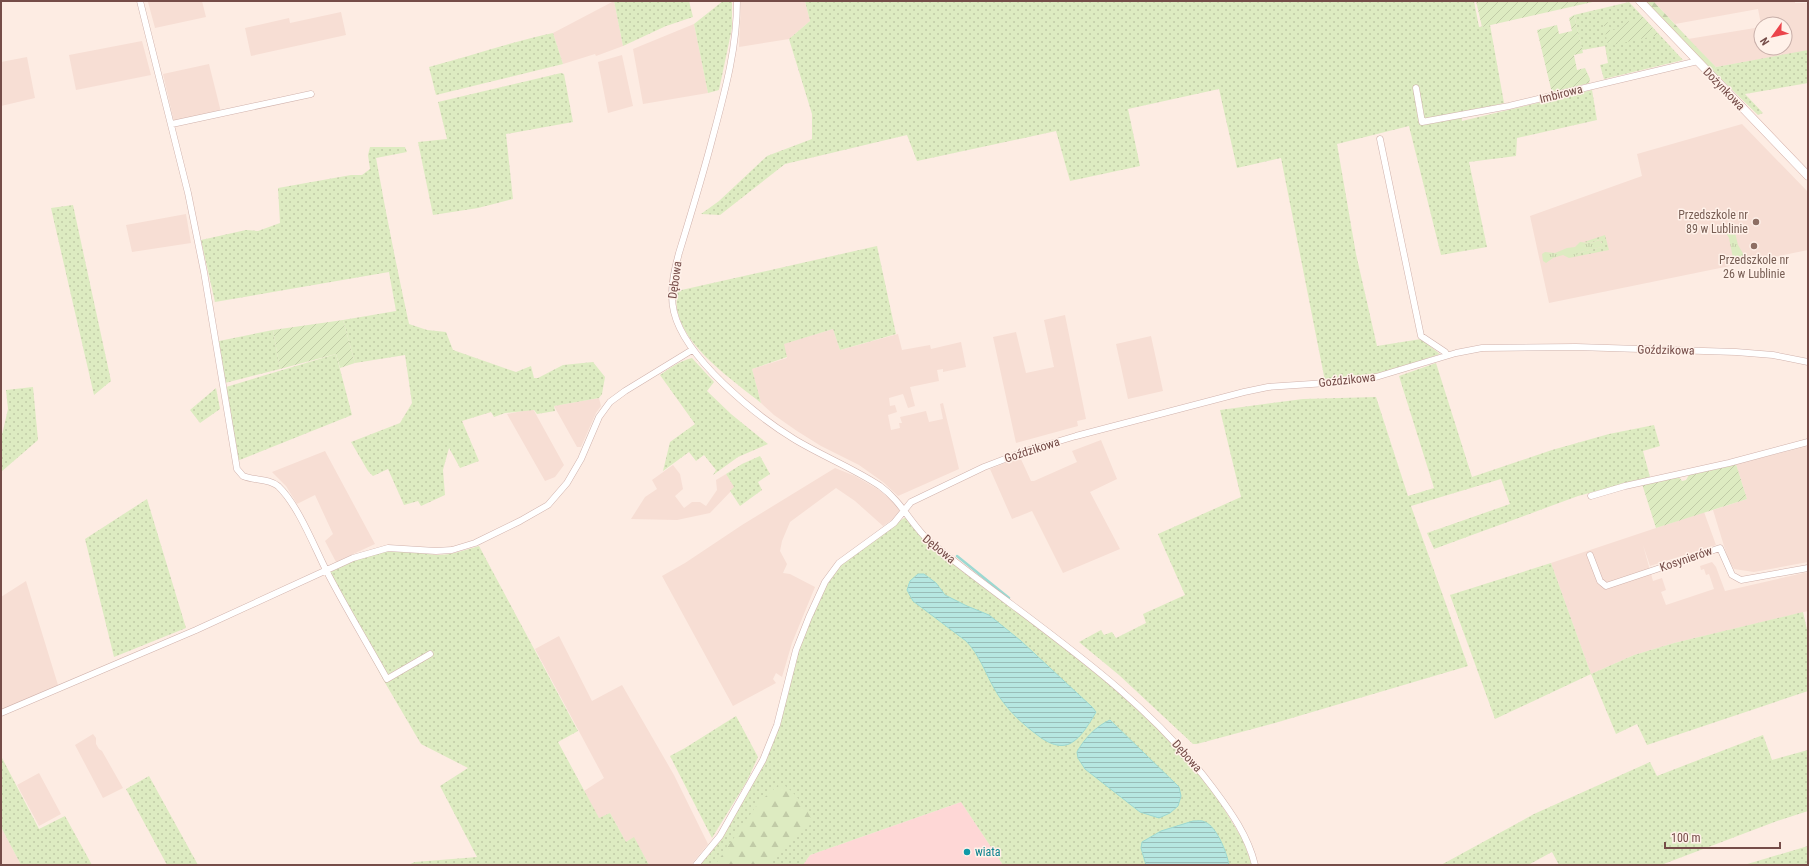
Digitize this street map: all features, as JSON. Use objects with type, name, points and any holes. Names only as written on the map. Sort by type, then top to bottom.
[{"type":"street","points":[[140,1],[187,186],[204,272],[236,465],[243,476],[270,482],[280,489],[297,513],[326,570],[387,679],[430,654]]},
{"type":"street","name":"Dębowa","points":[[737,1],[737,28],[732,64],[689,224],[676,266],[672,300],[674,313],[679,327],[692,350],[714,374],[758,414],[794,439],[881,487],[894,498],[916,529],[929,541],[1119,688],[1177,744],[1200,770],[1233,815],[1245,837],[1255,865]]},
{"type":"street","name":"Dożynkowa","points":[[1640,1],[1808,176]]},
{"type":"street","name":"Imbirowa","points":[[1416,88],[1422,122],[1508,106],[1698,61]]},
{"type":"street","points":[[172,124],[311,94]]},
{"type":"street","points":[[1380,139],[1421,336],[1445,352],[1447,355]]},
{"type":"street","name":"Goździkowa","points":[[696,865],[720,836],[763,760],[777,725],[796,650],[825,582],[839,562],[894,523],[911,502],[984,467],[1026,451],[1076,436],[1256,389],[1290,385],[1342,382],[1376,377],[1447,355],[1482,348],[1576,347],[1736,352],[1773,355],[1808,362]]},
{"type":"street","points":[[1,713],[196,630],[353,558],[382,549],[393,548],[436,551],[458,549],[481,540],[539,511],[556,497],[571,478],[597,421],[610,402],[625,391],[692,350]]},
{"type":"street","points":[[1591,496],[1625,486],[1729,463],[1808,442]]},
{"type":"street","name":"Kosynierów","points":[[1590,555],[1600,581],[1606,586],[1720,548],[1732,576],[1741,580],[1808,568]]},
{"type":"shaded area","points":[[202,1],[206,17],[155,28],[148,2]]},
{"type":"shaded area","points":[[614,1],[623,46],[596,56],[595,54],[563,64],[553,33]]},
{"type":"shaded area","points":[[741,1],[805,1],[810,21],[789,39],[739,47]]},
{"type":"shaded area","points":[[1653,1],[1795,1],[1795,3],[1808,3],[1808,51],[1793,54],[1793,16],[1759,16],[1758,9],[1675,24]]},
{"type":"shaded area","points":[[341,12],[346,35],[251,56],[245,28],[289,18],[290,23]]},
{"type":"shaded area","points":[[694,24],[708,93],[643,104],[633,49]]},
{"type":"shaded area","points":[[1753,28],[1753,56],[1779,56],[1716,67],[1688,39]]},
{"type":"shaded area","points":[[142,41],[151,75],[76,90],[69,55]]},
{"type":"shaded area","points":[[622,55],[633,106],[608,113],[598,62]]},
{"type":"shaded area","points":[[27,57],[35,98],[1,106],[1,62]]},
{"type":"shaded area","points":[[209,64],[221,112],[174,122],[163,74]]},
{"type":"shaded area","points":[[1742,124],[1808,192],[1808,250],[1549,303],[1530,216],[1642,176],[1637,154]]},
{"type":"shaded area","points":[[186,214],[191,243],[132,252],[126,225]]},
{"type":"shaded area","points":[[1065,315],[1086,419],[1077,421],[1078,426],[1016,443],[993,337],[1016,332],[1026,373],[1054,367],[1044,320]]},
{"type":"shaded area","points":[[833,329],[840,350],[898,334],[902,350],[930,345],[931,349],[961,342],[966,367],[943,372],[943,369],[937,370],[939,381],[910,387],[915,406],[908,408],[903,394],[889,398],[890,406],[895,405],[897,412],[888,415],[891,430],[900,428],[899,423],[902,423],[900,417],[926,411],[929,422],[943,419],[940,404],[943,403],[959,469],[898,496],[883,482],[859,465],[821,446],[797,431],[774,415],[761,403],[752,369],[787,358],[783,344]]},
{"type":"shaded area","points":[[1151,336],[1163,391],[1128,399],[1116,344]]},
{"type":"shaded area","points":[[599,398],[601,406],[596,413],[581,447],[577,447],[554,406]]},
{"type":"shaded area","points":[[533,409],[564,465],[555,477],[545,481],[507,414]]},
{"type":"shaded area","points":[[1101,440],[1117,479],[1090,492],[1120,549],[1063,573],[1032,511],[1012,519],[990,469],[1020,457],[1031,481],[1034,481],[1077,462],[1072,451]]},
{"type":"shaded area","points":[[1808,446],[1808,562],[1754,572],[1734,569],[1728,559],[1713,510],[1747,499],[1736,464]]},
{"type":"shaded area","points":[[325,451],[375,544],[336,562],[325,541],[333,534],[315,495],[297,504],[286,486],[272,472]]},
{"type":"shaded area","points":[[673,465],[680,474],[683,489],[675,496],[684,508],[692,502],[700,502],[706,506],[717,490],[716,480],[726,474],[735,487],[710,513],[677,520],[631,519],[645,497],[657,489],[652,480]]},
{"type":"shaded area","points":[[835,468],[855,476],[879,490],[900,507],[899,515],[883,526],[855,501],[836,488],[790,522],[782,541],[780,551],[787,564],[783,573],[790,574],[815,587],[792,643],[782,677],[776,673],[773,679],[776,683],[733,706],[662,576]]},
{"type":"shaded area","points":[[1704,512],[1716,545],[1650,566],[1643,545],[1653,581],[1662,578],[1666,590],[1661,592],[1666,605],[1714,589],[1709,574],[1706,575],[1704,569],[1701,570],[1700,566],[1712,562],[1716,567],[1725,591],[1808,572],[1808,611],[1674,643],[1634,655],[1591,674],[1551,563]]},
{"type":"shaded area","points":[[26,581],[58,685],[1,711],[1,597]]},
{"type":"shaded area","points":[[559,636],[592,701],[622,685],[674,775],[708,844],[691,865],[649,865],[634,838],[626,842],[610,813],[599,819],[584,791],[604,778],[535,649]]},
{"type":"shaded area","points":[[93,734],[96,738],[96,744],[102,751],[123,788],[103,798],[75,745]]},
{"type":"shaded area","points":[[39,773],[61,814],[39,826],[17,785]]},
{"type":"shaded area","points":[[961,802],[1003,865],[803,865],[810,855]]},
{"type":"shaded area","points":[[1,827],[21,865],[1,865]]},
{"type":"green space","points":[[614,1],[689,1],[693,17],[666,26],[623,46]]},
{"type":"green space","points":[[723,1],[732,1],[732,28],[719,90],[708,93],[694,24]]},
{"type":"green space","points":[[805,1],[1474,1],[1479,27],[1490,25],[1504,103],[1461,114],[1462,121],[1592,90],[1597,120],[1517,138],[1516,156],[1469,162],[1487,247],[1441,255],[1409,126],[1337,144],[1356,254],[1377,346],[1421,339],[1440,354],[1387,372],[1325,381],[1281,158],[1237,168],[1219,89],[1128,109],[1140,166],[1070,181],[1056,131],[917,161],[907,135],[785,164],[720,215],[701,214],[719,201],[767,156],[812,139],[812,114],[789,39],[810,21]]},
{"type":"green space","points":[[1476,1],[1597,1],[1482,27]]},
{"type":"green space","points":[[1645,1],[1653,1],[1716,67],[1713,71]]},
{"type":"green space","points":[[1629,2],[1683,60],[1604,79],[1600,65],[1608,63],[1605,46],[1582,50],[1574,15]]},
{"type":"green space","points":[[1574,15],[1583,53],[1574,55],[1577,70],[1585,68],[1590,79],[1589,83],[1552,93],[1537,30],[1557,25],[1559,34],[1572,31],[1569,18]]},
{"type":"green space","points":[[1643,17],[1659,35],[1608,46],[1603,21],[1607,20],[1610,31],[1620,28],[1619,24]]},
{"type":"green space","points":[[553,33],[563,64],[436,95],[429,67]]},
{"type":"green space","points":[[1808,50],[1808,83],[1745,94],[1763,113],[1758,115],[1713,71],[1716,67],[1776,56],[1793,56],[1793,53]]},
{"type":"green space","points":[[561,73],[564,74],[573,122],[506,134],[513,199],[478,208],[433,215],[418,142],[447,139],[438,102]]},
{"type":"green space","points":[[370,147],[405,147],[407,152],[376,158],[409,324],[427,330],[446,332],[453,350],[516,372],[531,366],[534,378],[538,378],[563,365],[593,362],[605,377],[602,394],[599,398],[554,406],[555,411],[537,414],[534,410],[505,413],[494,417],[491,412],[462,421],[479,461],[460,468],[449,448],[443,470],[445,495],[421,506],[418,501],[404,505],[388,469],[373,476],[368,471],[351,442],[400,423],[412,403],[405,355],[355,363],[343,320],[396,311],[389,272],[215,302],[201,240],[246,230],[258,231],[280,223],[278,188],[351,175],[362,175],[370,169],[368,155]]},
{"type":"green space","points":[[73,205],[111,381],[94,395],[51,208]]},
{"type":"green space","points":[[1733,224],[1738,245],[1747,260],[1734,263],[1729,238],[1724,229]]},
{"type":"green space","points":[[1605,235],[1609,250],[1574,257],[1581,252],[1602,247],[1602,242],[1599,240],[1590,243],[1584,242]]},
{"type":"green space","points":[[1600,240],[1603,245],[1602,247],[1581,252],[1574,257],[1569,258],[1563,255],[1553,258],[1546,263],[1543,261],[1542,254],[1545,252],[1555,253],[1567,248],[1575,247],[1580,242],[1590,243]]},
{"type":"green space","points":[[877,246],[896,334],[840,350],[833,329],[784,344],[787,357],[752,369],[761,403],[711,362],[699,350],[681,323],[677,307],[677,291]]},
{"type":"green space","points":[[343,320],[355,363],[340,368],[336,354],[280,369],[273,330]]},
{"type":"green space","points":[[273,330],[280,369],[225,383],[219,341]]},
{"type":"green space","points":[[336,354],[352,415],[237,461],[226,387]]},
{"type":"green space","points":[[692,358],[714,382],[707,391],[731,414],[768,444],[738,457],[713,475],[716,470],[704,455],[696,461],[689,452],[663,471],[670,442],[695,424],[660,375],[671,367]]},
{"type":"green space","points":[[1436,363],[1472,477],[1552,450],[1609,434],[1654,425],[1660,446],[1643,451],[1650,477],[1578,496],[1434,549],[1427,533],[1510,504],[1501,479],[1411,506],[1468,666],[1275,723],[1193,744],[1119,675],[1079,642],[1101,630],[1104,635],[1112,632],[1116,638],[1146,623],[1143,614],[1185,595],[1158,534],[1241,497],[1220,410],[1303,399],[1376,397],[1408,496],[1434,488],[1399,376]]},
{"type":"green space","points":[[33,387],[38,440],[1,472],[1,439],[8,409],[6,390]]},
{"type":"green space","points":[[216,388],[220,409],[200,423],[190,410]]},
{"type":"green space","points":[[760,456],[770,474],[758,482],[762,490],[740,506],[730,491],[734,487],[726,474],[742,464]]},
{"type":"green space","points":[[1736,464],[1747,499],[1656,528],[1642,484],[1678,476],[1682,481],[1686,480],[1689,475]]},
{"type":"green space","points":[[147,499],[186,628],[114,657],[85,539]]},
{"type":"green space","points":[[906,517],[924,536],[1110,683],[1180,744],[1224,799],[1221,804],[1243,840],[1252,865],[1003,865],[961,802],[810,855],[803,865],[696,865],[708,851],[772,740],[796,650],[829,575],[874,536]]},
{"type":"green space","points":[[479,546],[578,731],[558,742],[599,818],[610,813],[626,842],[634,837],[649,865],[408,865],[415,862],[477,857],[440,786],[468,768],[421,744],[384,681],[326,574],[350,562],[377,553],[400,551],[442,555]]},
{"type":"green space","points":[[1551,563],[1591,674],[1495,719],[1450,595]]},
{"type":"green space","points":[[1803,612],[1808,634],[1808,691],[1647,745],[1637,724],[1616,734],[1591,674],[1634,655],[1674,643]]},
{"type":"green space","points":[[736,716],[758,757],[747,781],[712,838],[670,756]]},
{"type":"green space","points":[[1763,735],[1772,760],[1808,750],[1808,811],[1777,821],[1661,865],[1559,865],[1552,852],[1528,865],[1441,865],[1534,814],[1650,762],[1657,776]]},
{"type":"green space","points":[[1,756],[39,829],[65,816],[92,865],[21,865],[1,827]]},
{"type":"green space","points":[[149,776],[198,865],[167,865],[126,789]]},
{"type":"green space","points":[[781,783],[800,800],[813,822],[767,865],[715,865],[759,802]]},
{"type":"green space","points":[[1808,846],[1808,865],[1744,865]]},
{"type":"water","points":[[918,574],[924,574],[936,583],[945,595],[989,615],[1021,641],[1092,707],[1096,712],[1079,737],[1067,745],[1051,743],[1033,732],[1014,715],[998,695],[971,646],[913,601],[907,590],[910,581]]},
{"type":"water","points":[[1110,720],[1179,787],[1181,796],[1178,806],[1170,813],[1159,818],[1140,812],[1085,769],[1078,758],[1077,752],[1091,733]]},
{"type":"water","points":[[1193,821],[1204,821],[1214,829],[1224,847],[1229,865],[1146,865],[1141,848],[1142,842],[1161,831]]},
{"type":"waterway","points":[[957,556],[1009,598]]},
{"type":"place","name":"Przedszkole nr 89 w Lublinie","points":[[1756,222]]},
{"type":"place","name":"Przedszkole nr 26 w Lublinie","points":[[1754,246]]},
{"type":"place","name":"wiata","points":[[967,852]]}]
